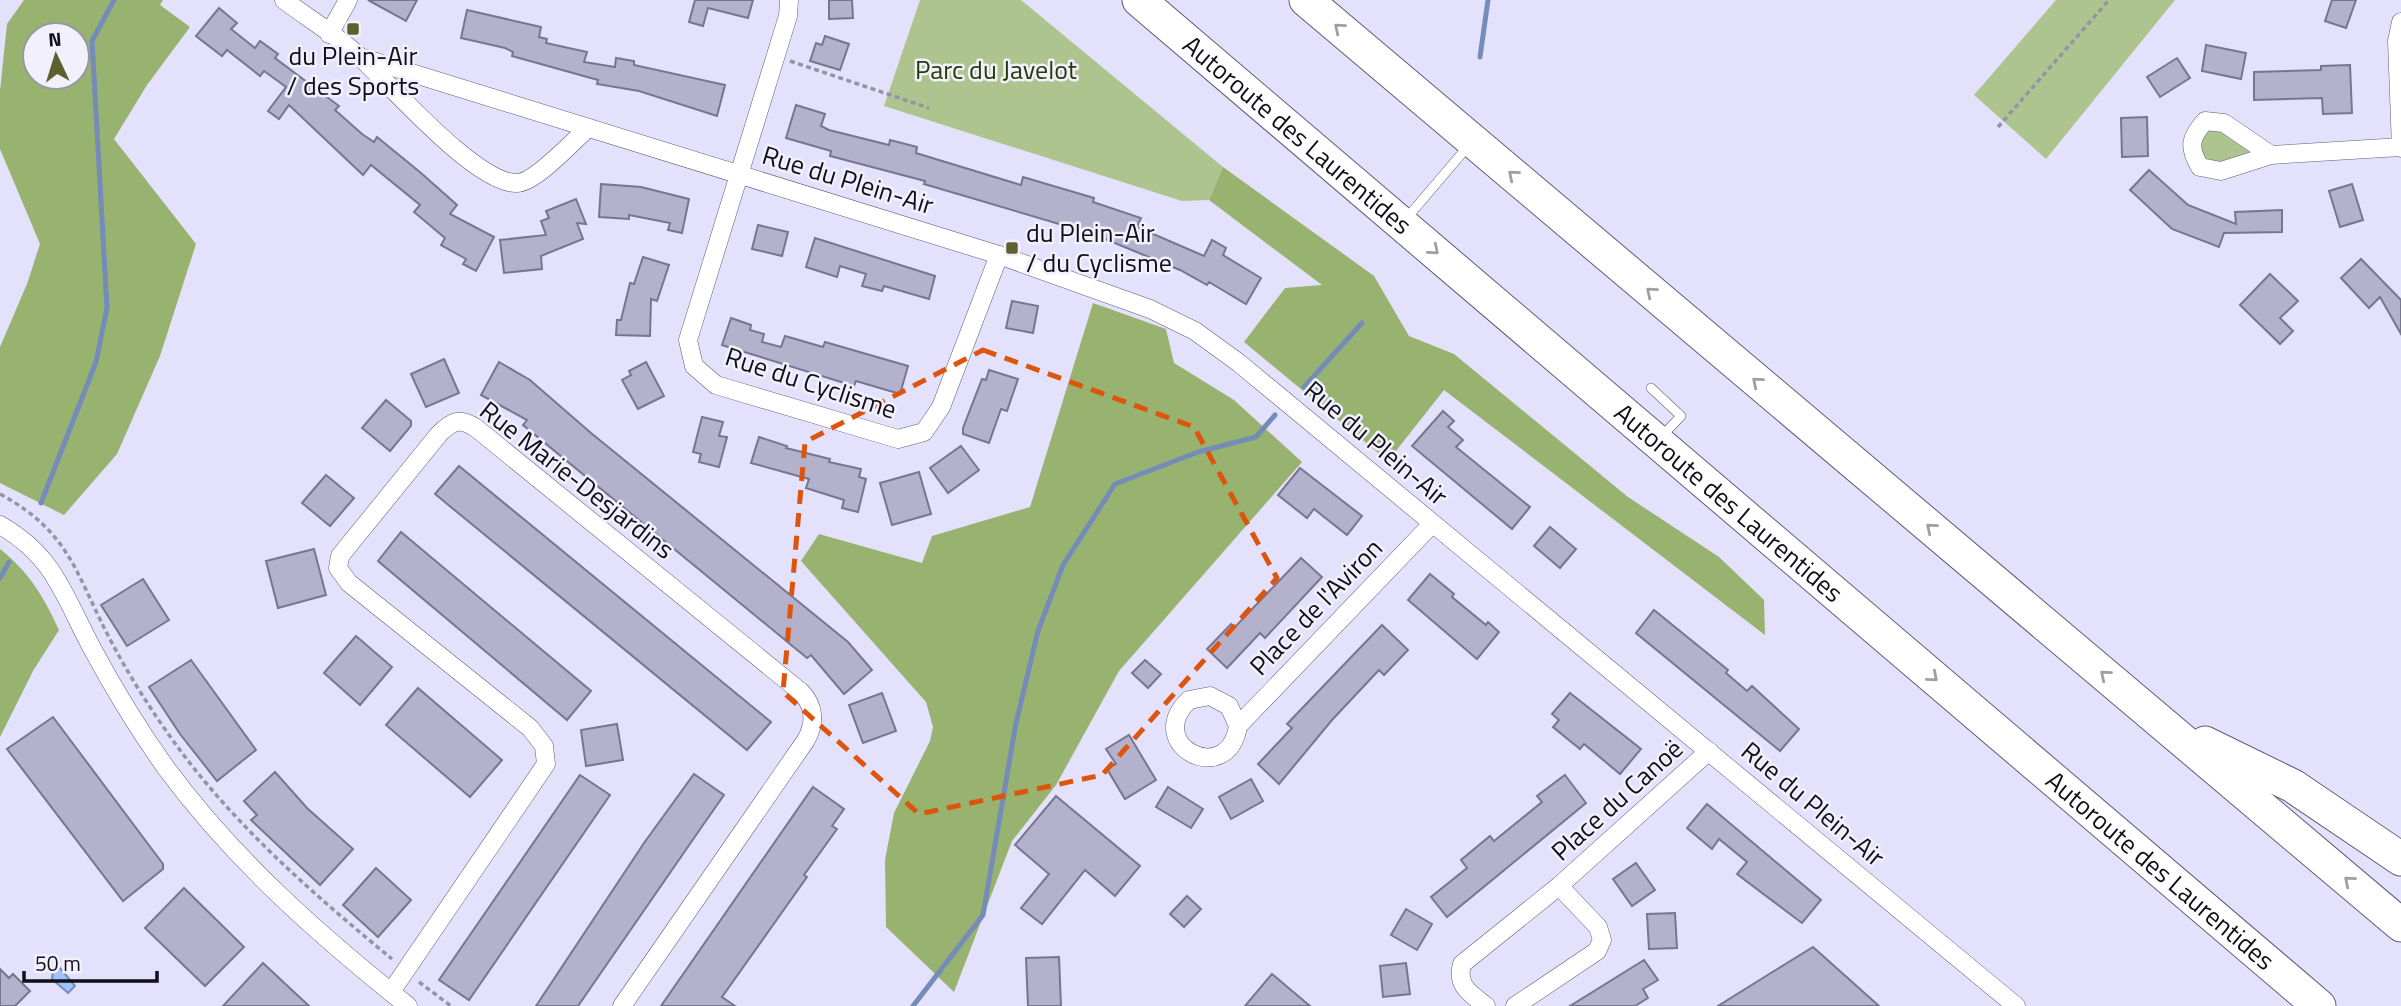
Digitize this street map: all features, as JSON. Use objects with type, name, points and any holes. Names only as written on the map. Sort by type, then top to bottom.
[{"type":"highway","name":"Autoroute des Laurentides","points":[[1139,0],[2319,1006]]},
{"type":"highway","points":[[1306,0],[2401,925]]},
{"type":"highway","points":[[2157,719],[2293,786],[2401,859]]},
{"type":"street","name":"Rue du Plein-Air","points":[[284,0],[360,57],[411,110],[495,180],[519,184],[535,175],[588,128]]},
{"type":"street","points":[[329,34],[348,0]]},
{"type":"street","name":"Rue du Cyclisme","points":[[789,0],[775,56],[688,340],[694,366],[716,385],[898,439],[924,432],[941,407],[999,255]]},
{"type":"street","points":[[2271,155],[2401,148],[2397,41],[2401,22]]},
{"type":"street","name":"Rue du Plein-Air","points":[[360,57],[999,255],[1150,309],[1195,331],[1239,363],[2016,1006]]},
{"type":"street","name":"Rue Marie-Desjardins","points":[[391,992],[546,764],[544,746],[530,729],[349,583],[338,568],[340,556],[439,434],[452,423],[460,421],[476,428],[802,692],[812,710],[811,732],[807,740],[622,1006]]},
{"type":"street","name":"Place de l'Aviron","points":[[1238,726],[1432,524]]},
{"type":"street","points":[[0,525],[32,546],[49,566],[115,690],[165,767],[202,814],[273,891],[408,1006]]},
{"type":"street","name":"Place du Canoë","points":[[1486,1006],[1463,988],[1458,976],[1462,964],[1559,887],[1709,751]]},
{"type":"street","name":"Place du Canoë","points":[[1515,1006],[1597,951],[1602,940],[1598,927],[1559,887]]},
{"type":"lane","points":[[1402,223],[1472,141]]},
{"type":"lane","points":[[1651,388],[1681,416],[1658,441]]},
{"type":"path","points":[[1998,127],[2109,0]]},
{"type":"path","points":[[775,56],[929,108]]},
{"type":"path","points":[[0,494],[40,519],[60,541],[141,694],[173,741],[226,809],[386,954]]},
{"type":"path","points":[[421,984],[451,1006]]},
{"type":"highlighted area","points":[[983,350],[1194,427],[1277,578],[1102,775],[919,814],[783,692],[805,442]]},
{"type":"green space","points":[[24,0],[163,0],[160,5],[190,27],[147,85],[114,139],[196,244],[160,356],[117,454],[64,515],[0,483],[0,347],[27,284],[40,244],[0,149],[0,91],[7,24]]},
{"type":"green space","name":"Parc du Javelot","points":[[920,0],[1021,0],[1223,167],[1209,200],[1182,201],[884,106]]},
{"type":"green space","points":[[2056,0],[2175,0],[2046,159],[1974,95]]},
{"type":"green space","points":[[2206,123],[2268,155],[2202,166],[2194,134]]},
{"type":"green space","points":[[1223,167],[1374,276],[1409,336],[1454,354],[1628,497],[1719,557],[1764,600],[1765,635],[1444,390],[1388,461],[1244,342],[1285,288],[1322,285],[1209,200]]},
{"type":"green space","points":[[1093,303],[1166,329],[1174,363],[1234,400],[1302,462],[1119,671],[1056,785],[1012,841],[954,992],[886,927],[885,860],[894,813],[930,741],[933,727],[926,702],[801,561],[819,534],[922,563],[932,536],[1030,507]]},
{"type":"green space","points":[[0,549],[35,586],[59,630],[33,671],[0,737]]},
{"type":"water","points":[[60,968],[75,986],[68,993],[52,979],[53,971]]},
{"type":"building","points":[[368,0],[417,0],[406,21]]},
{"type":"building","points":[[695,0],[753,0],[748,18],[708,8],[703,26],[689,22]]},
{"type":"building","points":[[829,0],[852,0],[853,18],[829,19]]},
{"type":"building","points":[[2332,0],[2356,0],[2346,28],[2325,21]]},
{"type":"building","points":[[219,8],[237,23],[231,29],[255,48],[260,41],[278,54],[275,58],[339,106],[335,110],[362,134],[374,142],[377,137],[457,205],[450,214],[494,237],[476,271],[463,264],[466,259],[441,245],[445,238],[414,212],[420,205],[371,165],[363,175],[289,105],[279,119],[268,111],[286,87],[264,71],[260,76],[227,50],[222,56],[196,36]]},
{"type":"building","points":[[467,10],[541,27],[539,37],[547,39],[546,43],[587,52],[584,62],[615,67],[616,58],[634,61],[634,65],[725,85],[717,116],[639,91],[597,84],[598,80],[512,56],[513,52],[505,48],[461,38]]},
{"type":"building","points":[[825,36],[849,44],[840,70],[810,61],[816,43],[822,45]]},
{"type":"building","points":[[2206,45],[2246,53],[2241,79],[2202,71]]},
{"type":"building","points":[[2177,58],[2190,78],[2160,97],[2147,77]]},
{"type":"building","points":[[2350,65],[2352,113],[2323,114],[2322,98],[2254,100],[2254,72],[2321,70],[2321,66]]},
{"type":"building","points":[[796,105],[825,114],[821,126],[829,130],[889,145],[890,140],[917,147],[916,153],[1021,185],[1023,177],[1094,198],[1093,202],[1141,218],[1137,227],[1204,256],[1212,240],[1226,248],[1223,255],[1261,278],[1246,304],[1209,282],[1207,285],[1180,270],[1093,234],[924,184],[925,181],[830,156],[831,151],[786,138]]},
{"type":"building","points":[[2147,117],[2148,156],[2122,157],[2121,118]]},
{"type":"building","points":[[2149,170],[2188,205],[2236,224],[2235,212],[2282,210],[2282,232],[2224,233],[2219,247],[2172,229],[2130,190]]},
{"type":"building","points":[[601,184],[641,187],[689,199],[682,233],[668,230],[670,223],[629,215],[629,219],[599,217]]},
{"type":"building","points":[[2352,184],[2363,220],[2340,227],[2329,191]]},
{"type":"building","points":[[576,199],[586,224],[577,223],[583,239],[541,256],[542,269],[504,273],[500,240],[546,235],[541,221],[549,218],[546,211]]},
{"type":"building","points":[[758,225],[788,232],[782,256],[752,249]]},
{"type":"building","points":[[815,238],[935,276],[929,299],[884,286],[882,291],[862,286],[866,274],[840,266],[837,277],[806,267]]},
{"type":"building","points":[[643,257],[669,265],[657,301],[651,299],[650,336],[616,335],[617,320],[621,320],[630,283],[634,284]]},
{"type":"building","points":[[2361,259],[2401,300],[2401,334],[2380,297],[2369,308],[2341,278]]},
{"type":"building","points":[[2270,274],[2298,301],[2280,318],[2293,331],[2280,344],[2240,305]]},
{"type":"building","points":[[1012,301],[1038,306],[1033,333],[1006,328]]},
{"type":"building","points":[[731,318],[751,325],[750,330],[764,334],[762,342],[781,347],[785,336],[823,347],[825,342],[908,366],[900,394],[856,381],[854,386],[722,345]]},
{"type":"building","points":[[444,359],[459,393],[426,407],[411,374]]},
{"type":"building","points":[[499,362],[530,380],[591,433],[848,642],[872,670],[844,694],[811,655],[807,658],[523,425],[527,420],[481,395]]},
{"type":"building","points":[[646,362],[664,396],[638,409],[622,380],[631,375],[629,371]]},
{"type":"building","points":[[989,370],[1018,379],[1007,411],[1001,409],[989,443],[963,434],[963,428],[982,379],[986,380]]},
{"type":"building","points":[[386,400],[411,421],[411,426],[390,451],[362,428]]},
{"type":"building","points":[[1443,411],[1454,421],[1448,427],[1463,440],[1456,447],[1530,507],[1512,529],[1412,446]]},
{"type":"building","points":[[702,417],[723,422],[719,436],[727,437],[719,467],[699,462],[701,454],[693,452]]},
{"type":"building","points":[[759,437],[787,446],[786,448],[830,459],[829,462],[861,469],[859,477],[866,479],[858,512],[842,508],[844,500],[806,488],[809,479],[751,463]]},
{"type":"building","points":[[961,446],[979,470],[948,493],[930,468]]},
{"type":"building","points":[[459,466],[771,722],[747,750],[435,494]]},
{"type":"building","points":[[1300,468],[1362,516],[1347,535],[1314,509],[1307,518],[1278,495]]},
{"type":"building","points":[[919,472],[931,514],[892,525],[880,483]]},
{"type":"building","points":[[326,475],[354,498],[330,526],[302,503]]},
{"type":"building","points":[[1550,527],[1576,549],[1560,568],[1534,546]]},
{"type":"building","points":[[401,532],[591,691],[567,720],[378,561]]},
{"type":"building","points":[[314,549],[326,595],[278,608],[266,561]]},
{"type":"building","points":[[1301,558],[1322,577],[1265,638],[1260,633],[1227,668],[1207,649],[1231,624],[1234,628]]},
{"type":"building","points":[[1430,574],[1454,594],[1452,597],[1486,625],[1488,622],[1499,632],[1477,659],[1408,600]]},
{"type":"building","points":[[143,579],[169,620],[127,646],[101,605]]},
{"type":"building","points":[[1654,610],[1728,670],[1726,673],[1747,691],[1752,686],[1799,729],[1780,751],[1636,633]]},
{"type":"building","points":[[1382,625],[1408,650],[1384,675],[1379,670],[1332,720],[1279,784],[1258,764],[1292,728],[1287,724]]},
{"type":"building","points":[[356,636],[392,667],[360,705],[324,673]]},
{"type":"building","points":[[191,660],[256,750],[217,781],[180,734],[149,687]]},
{"type":"building","points":[[1145,660],[1161,674],[1148,688],[1132,673]]},
{"type":"building","points":[[418,688],[502,760],[470,797],[386,725]]},
{"type":"building","points":[[882,693],[896,731],[863,743],[849,705]]},
{"type":"building","points":[[1570,693],[1641,749],[1620,774],[1584,744],[1580,749],[1553,727],[1559,720],[1552,714]]},
{"type":"building","points":[[53,717],[163,864],[163,869],[123,901],[7,749]]},
{"type":"building","points":[[617,724],[623,760],[586,766],[581,730]]},
{"type":"building","points":[[1129,735],[1156,780],[1125,799],[1107,769],[1116,764],[1106,749]]},
{"type":"building","points":[[275,772],[307,808],[353,849],[320,885],[251,820],[257,815],[244,801]]},
{"type":"building","points":[[694,774],[724,795],[578,1006],[536,1006],[644,843]]},
{"type":"building","points":[[580,775],[610,795],[469,1000],[439,980]]},
{"type":"building","points":[[1565,775],[1586,803],[1447,917],[1431,897],[1467,868],[1461,860],[1490,836],[1494,841],[1542,802],[1537,796]]},
{"type":"building","points":[[1251,779],[1263,801],[1231,819],[1219,797]]},
{"type":"building","points":[[813,787],[844,809],[832,826],[837,829],[804,875],[807,877],[722,997],[735,1006],[661,1006]]},
{"type":"building","points":[[1168,787],[1203,809],[1191,828],[1156,807]]},
{"type":"building","points":[[1056,796],[1140,866],[1115,896],[1085,870],[1042,924],[1021,908],[1049,874],[1015,845]]},
{"type":"building","points":[[1707,804],[1821,900],[1802,923],[1737,874],[1747,862],[1719,839],[1712,849],[1687,828]]},
{"type":"building","points":[[1636,863],[1655,890],[1632,906],[1613,879]]},
{"type":"building","points":[[376,868],[411,900],[378,937],[343,905]]},
{"type":"building","points":[[184,888],[244,947],[205,986],[145,928]]},
{"type":"building","points":[[1187,896],[1201,909],[1184,927],[1170,914]]},
{"type":"building","points":[[1406,909],[1432,924],[1417,950],[1391,935]]},
{"type":"building","points":[[1675,913],[1677,948],[1649,949],[1647,914]]},
{"type":"building","points":[[1813,947],[1879,1006],[1718,1006],[1766,976]]},
{"type":"building","points":[[1059,957],[1061,1006],[1028,1006],[1026,958]]},
{"type":"building","points":[[1644,960],[1658,980],[1643,989],[1648,998],[1635,1006],[1570,1006]]},
{"type":"building","points":[[263,963],[309,1006],[223,1006]]},
{"type":"building","points":[[1406,963],[1410,994],[1383,997],[1380,966]]},
{"type":"building","points":[[0,969],[9,978],[13,974],[30,991],[15,1006],[0,1006]]},
{"type":"building","points":[[1272,974],[1310,1006],[1245,1006]]},
{"type":"waterway","points":[[41,503],[96,362],[107,308],[92,41],[114,0]]},
{"type":"waterway","points":[[1480,57],[1488,0]]},
{"type":"waterway","points":[[1304,387],[1362,323]]},
{"type":"waterway","points":[[913,1006],[983,915],[1016,723],[1038,631],[1063,565],[1115,484],[1198,452],[1256,437],[1275,415]]},
{"type":"waterway","points":[[0,578],[9,562]]},
{"type":"place","name":"du Plein-Air / des Sports","points":[[353,29]]},
{"type":"place","name":"du Plein-Air / du Cyclisme","points":[[1012,248]]}]
